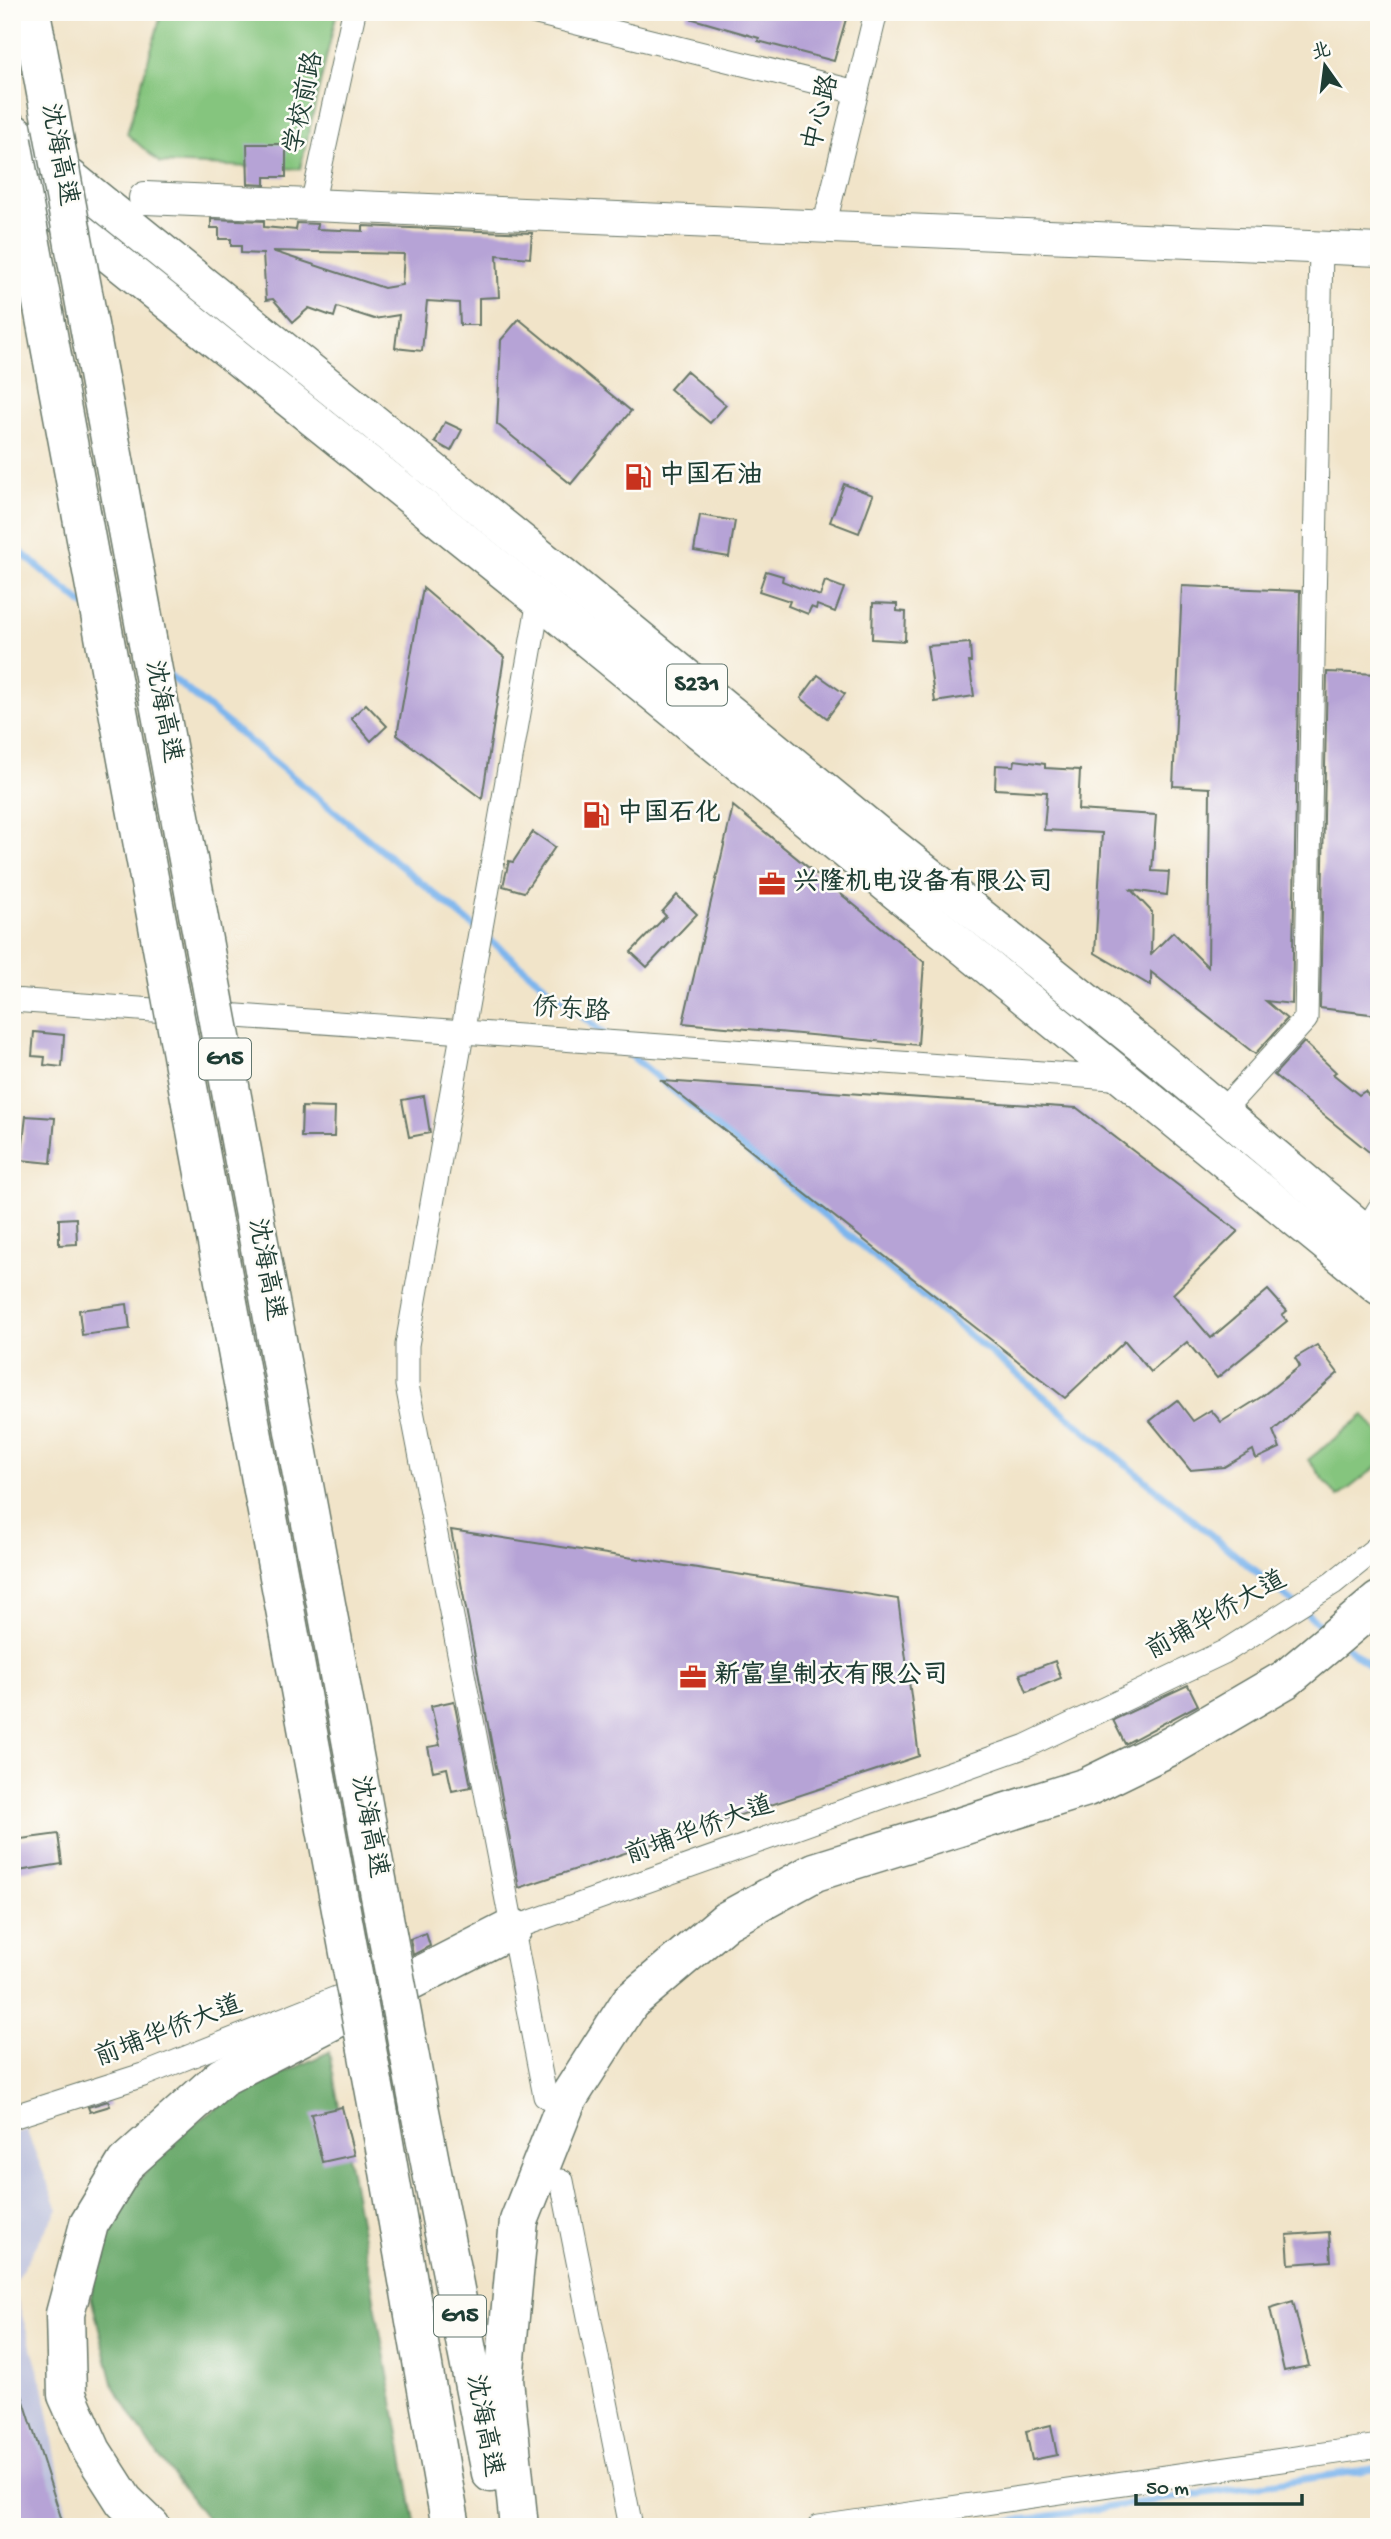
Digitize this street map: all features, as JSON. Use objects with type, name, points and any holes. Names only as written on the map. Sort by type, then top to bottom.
[{"type":"highway","name":"沈海高速","points":[[31,12],[419,2106],[502,2527]]},
{"type":"highway","name":"沈海高速","points":[[12,141],[379,2114],[451,2527]]},
{"type":"highway","points":[[519,2527],[504,2380],[519,2221],[567,2100],[630,2002],[726,1921],[815,1872],[1087,1787],[1173,1745],[1286,1679],[1379,1601]]},
{"type":"highway","points":[[151,2527],[124,2501],[92,2451],[67,2395],[65,2314],[89,2224],[126,2163],[222,2077],[513,1928]]},
{"type":"main road","name":"S231","points":[[12,130],[564,576],[880,836],[1222,1111],[1374,1228]]},
{"type":"main road","name":"S231","points":[[12,177],[539,600],[1379,1287]]},
{"type":"street","name":"学校前路","points":[[312,205],[354,12]]},
{"type":"street","points":[[533,12],[856,92]]},
{"type":"street","name":"中心路","points":[[824,227],[876,12]]},
{"type":"street","points":[[145,198],[1379,250]]},
{"type":"street","points":[[1222,1111],[1306,1019],[1321,248]]},
{"type":"street","points":[[539,600],[407,1345],[407,1385],[545,2096]]},
{"type":"street","name":"侨东路","points":[[12,1000],[1126,1079]]},
{"type":"street","name":"前埔华侨大道","points":[[12,2117],[143,2075],[513,1928],[1026,1746],[1224,1652],[1333,1583],[1379,1546]]},
{"type":"street","points":[[562,2181],[631,2527]]},
{"type":"street","points":[[819,2527],[1379,2446]]},
{"type":"shaded area","points":[[26,2129],[58,2209],[13,2285],[43,2386],[69,2527],[12,2527],[12,2133]]},
{"type":"green space","points":[[162,12],[337,12],[300,169],[160,163],[127,134]]},
{"type":"green space","points":[[1364,1415],[1379,1434],[1379,1465],[1338,1497],[1308,1460]]},
{"type":"green space","points":[[329,2052],[416,2527],[213,2527],[150,2445],[114,2387],[91,2297],[98,2235],[169,2142],[236,2095]]},
{"type":"building","points":[[687,12],[848,12],[834,61],[758,41],[759,38],[686,17]]},
{"type":"building","points":[[247,144],[286,144],[286,177],[265,177],[265,185],[248,184]]},
{"type":"building","points":[[211,219],[264,221],[264,227],[296,230],[297,223],[318,224],[317,229],[363,231],[363,226],[532,233],[530,258],[497,255],[499,297],[479,298],[479,325],[460,325],[459,303],[427,301],[422,351],[395,348],[399,315],[374,319],[337,307],[334,317],[309,308],[293,322],[273,299],[266,300],[263,254],[241,253],[241,246],[231,246],[231,239],[219,239],[219,228],[211,228]],"holes":[[[272,251],[404,254],[402,285],[384,288]]]},
{"type":"building","points":[[519,319],[631,411],[571,484],[497,424],[501,340]]},
{"type":"building","points":[[686,371],[726,405],[710,423],[670,389]]},
{"type":"building","points":[[445,422],[462,430],[451,451],[435,442]]},
{"type":"building","points":[[844,484],[873,495],[859,533],[830,522]]},
{"type":"building","points":[[700,515],[735,521],[729,557],[694,551]]},
{"type":"building","points":[[766,571],[783,576],[782,581],[820,596],[825,581],[844,588],[835,612],[817,605],[816,609],[811,607],[808,614],[788,606],[790,601],[759,591]]},
{"type":"building","points":[[1182,586],[1300,591],[1292,1004],[1266,1001],[1287,1019],[1255,1054],[1151,972],[1151,986],[1095,953],[1102,833],[1044,830],[1047,792],[995,789],[996,765],[1014,766],[1015,760],[1045,764],[1045,768],[1080,770],[1078,810],[1156,815],[1152,871],[1169,872],[1167,895],[1131,890],[1152,912],[1151,954],[1173,932],[1208,967],[1210,788],[1173,786]]},
{"type":"building","points":[[423,588],[504,657],[482,799],[397,735]]},
{"type":"building","points":[[873,603],[897,604],[897,611],[906,612],[905,641],[872,639]]},
{"type":"building","points":[[970,643],[969,662],[974,696],[935,702],[927,646]]},
{"type":"building","points":[[1327,672],[1379,674],[1379,1015],[1320,1008]]},
{"type":"building","points":[[818,675],[845,694],[827,718],[801,698]]},
{"type":"building","points":[[366,704],[387,726],[371,741],[351,718]]},
{"type":"building","name":"兴隆机电设备有限公司","points":[[733,806],[924,962],[918,1045],[683,1023]]},
{"type":"building","points":[[533,832],[555,847],[524,892],[503,886],[509,861],[513,862]]},
{"type":"building","points":[[677,895],[697,914],[647,967],[631,952],[666,916],[662,912]]},
{"type":"building","points":[[34,1032],[64,1035],[62,1067],[44,1065],[45,1057],[32,1056]]},
{"type":"building","points":[[1304,1042],[1336,1072],[1333,1074],[1359,1095],[1365,1091],[1379,1109],[1379,1160],[1274,1075]]},
{"type":"building","points":[[662,1081],[1077,1108],[1238,1231],[1173,1294],[1211,1338],[1268,1290],[1287,1311],[1282,1315],[1287,1321],[1217,1378],[1187,1342],[1151,1372],[1125,1341],[1065,1398]]},
{"type":"building","points":[[424,1096],[430,1133],[409,1137],[402,1100]]},
{"type":"building","points":[[302,1107],[335,1108],[334,1137],[301,1137]]},
{"type":"building","points":[[26,1116],[55,1118],[51,1163],[21,1160]]},
{"type":"building","points":[[76,1218],[77,1244],[59,1245],[59,1219]]},
{"type":"building","points":[[127,1304],[130,1329],[82,1335],[79,1310]]},
{"type":"building","points":[[1317,1345],[1338,1373],[1273,1431],[1280,1448],[1256,1459],[1253,1450],[1224,1467],[1190,1470],[1150,1421],[1177,1400],[1193,1421],[1211,1410],[1221,1422],[1261,1397],[1300,1366],[1295,1358]]},
{"type":"building","name":"新富皇制衣有限公司","points":[[451,1530],[898,1599],[919,1756],[519,1888]]},
{"type":"building","points":[[1055,1661],[1061,1678],[1027,1692],[1020,1674]]},
{"type":"building","points":[[1188,1685],[1198,1705],[1125,1744],[1113,1720]]},
{"type":"building","points":[[454,1701],[471,1787],[452,1791],[447,1768],[433,1771],[428,1747],[440,1745],[431,1706]]},
{"type":"building","points":[[58,1834],[62,1864],[18,1871],[13,1840]]},
{"type":"building","points":[[426,1933],[430,1946],[413,1955],[410,1939]]},
{"type":"building","points":[[108,2101],[110,2106],[90,2112],[88,2107]]},
{"type":"building","points":[[342,2107],[354,2155],[322,2162],[311,2114]]},
{"type":"building","points":[[1329,2232],[1331,2261],[1289,2264],[1287,2235]]},
{"type":"building","points":[[1293,2301],[1309,2366],[1284,2371],[1270,2308]]},
{"type":"building","points":[[16,2376],[64,2527],[12,2527],[12,2377]]},
{"type":"building","points":[[1051,2425],[1057,2455],[1032,2460],[1026,2431]]},
{"type":"waterway","points":[[12,545],[84,605]]},
{"type":"waterway","points":[[169,675],[476,928]]},
{"type":"waterway","points":[[485,936],[605,1035]]},
{"type":"waterway","points":[[623,1049],[1324,1628]]},
{"type":"waterway","points":[[1347,1647],[1379,1673]]},
{"type":"waterway","points":[[973,2527],[1379,2468]]},
{"type":"place","name":"中国石油","points":[[638,477]]},
{"type":"place","name":"中国石化","points":[[596,815]]},
{"type":"place","name":"兴隆机电设备有限公司","points":[[772,884]]},
{"type":"place","name":"新富皇制衣有限公司","points":[[693,1677]]}]
